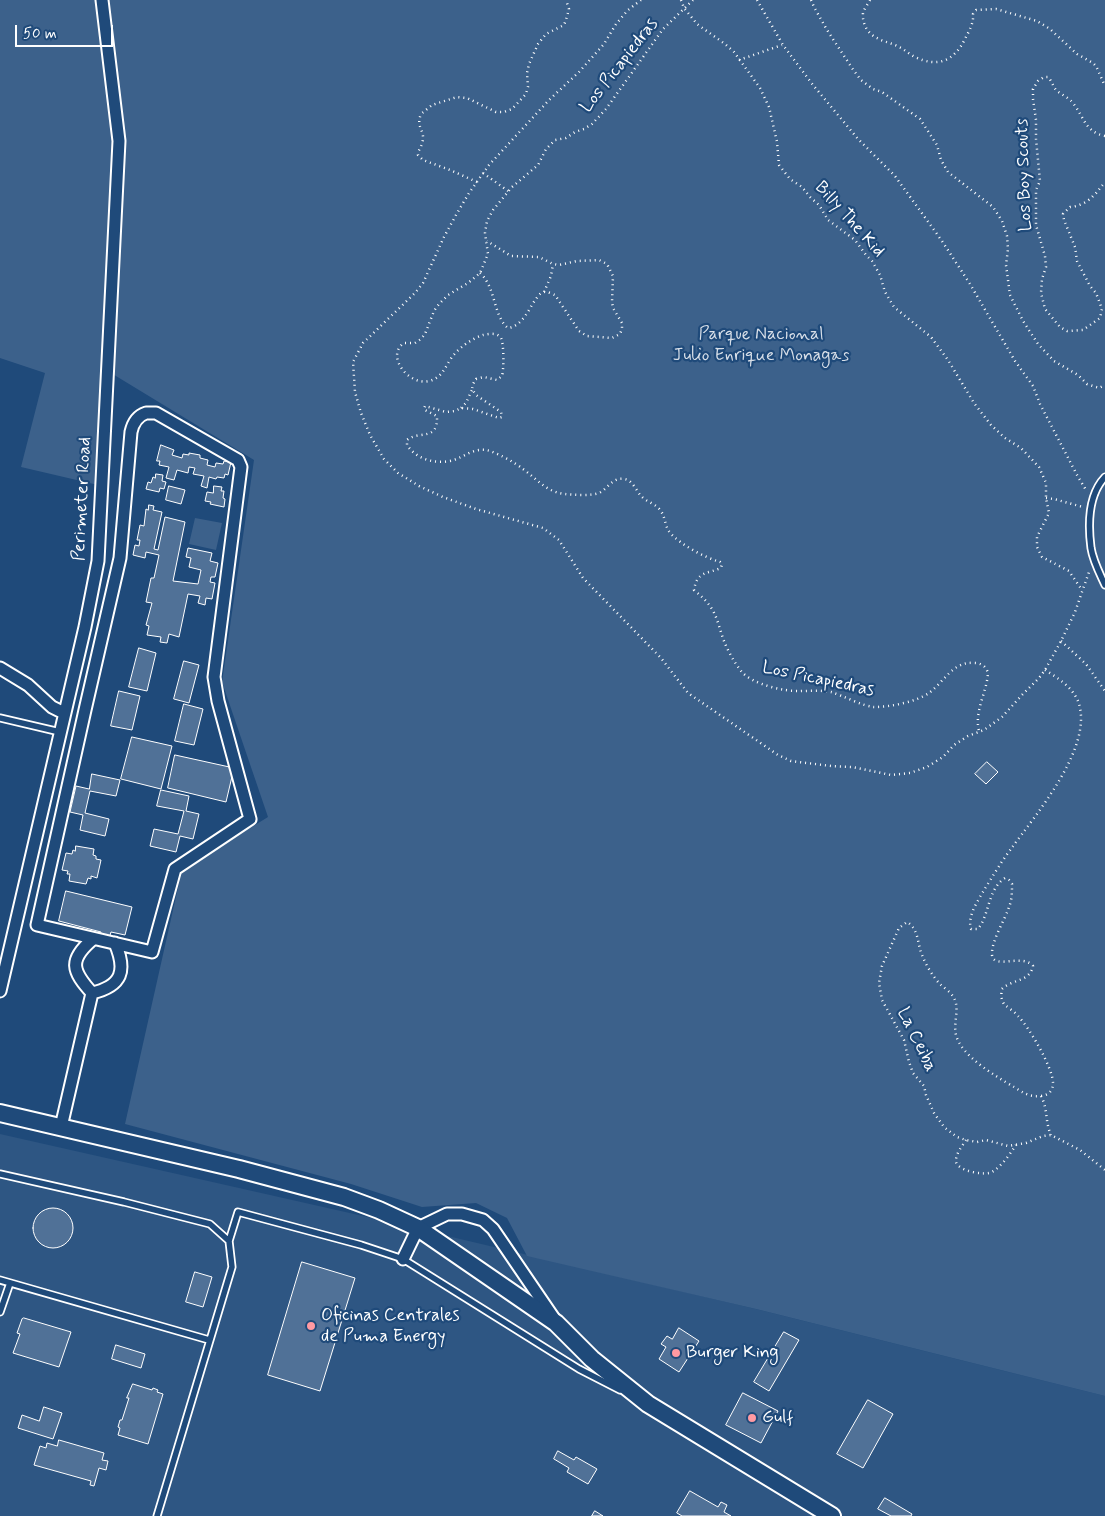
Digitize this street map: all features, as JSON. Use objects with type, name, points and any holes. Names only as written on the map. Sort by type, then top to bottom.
[{"type":"street","name":"Perimeter Road","points":[[0,991],[85,627],[98,561],[119,141],[102,0]]},
{"type":"street","points":[[156,413],[238,460],[241,466],[214,677],[218,701],[250,819],[175,869],[152,952],[93,939],[38,925],[120,558],[133,427],[142,414],[156,413]]},
{"type":"street","points":[[0,668],[28,685],[52,707],[64,713]]},
{"type":"street","points":[[92,993],[79,978],[76,969],[77,957],[93,939]]},
{"type":"street","points":[[92,993],[112,985],[120,975],[121,960],[115,944]]},
{"type":"street","points":[[60,1127],[92,993]]},
{"type":"street","points":[[0,1113],[239,1169],[344,1197],[379,1210],[418,1228],[556,1323],[592,1359],[648,1404],[832,1516]]},
{"type":"street","points":[[403,1259],[418,1228],[447,1214],[462,1214],[483,1220],[493,1229],[556,1323]]},
{"type":"lane","points":[[1105,477],[1101,481],[1092,501],[1091,510],[1091,550],[1105,585]]},
{"type":"lane","points":[[0,718],[60,732]]},
{"type":"lane","points":[[0,1174],[210,1224],[229,1241]]},
{"type":"lane","points":[[157,1516],[232,1267],[229,1241],[238,1212],[361,1245],[403,1259],[579,1369],[648,1404]]},
{"type":"lane","points":[[0,1280],[209,1340]]},
{"type":"lane","points":[[0,1312],[10,1282]]},
{"type":"path","points":[[477,182],[420,158],[418,152],[424,142],[424,136],[418,125],[421,114],[432,105],[456,97],[467,98],[496,112],[512,109],[526,94],[529,64],[538,44],[546,34],[564,25],[569,9],[566,0]]},
{"type":"path","points":[[641,0],[628,10],[616,24],[604,44],[503,149],[483,173],[444,237],[423,284],[363,343],[353,362],[356,392],[361,413],[370,435],[384,459],[398,473],[443,498],[543,528],[554,536],[559,540],[583,578],[661,658],[688,694],[778,755],[797,762],[852,767],[891,775],[910,773],[927,767],[943,757],[954,745],[968,736],[984,730],[1002,717],[1045,670],[1075,612],[1082,590],[1095,561]]},
{"type":"path","name":"Billy The Kid","points":[[681,0],[684,8],[697,24],[734,52],[751,74],[769,106],[777,142],[779,165],[790,180],[802,187],[819,205],[828,220],[855,240],[880,275],[884,292],[894,307],[931,337],[948,360],[974,404],[991,426],[1021,448],[1039,467],[1046,483],[1049,513],[1037,537],[1037,547],[1042,557],[1069,571],[1082,590]]},
{"type":"path","name":"Los Picapiedras","points":[[480,273],[488,254],[486,240],[487,221],[493,210],[508,191],[538,165],[546,149],[555,140],[566,138],[592,124],[606,109],[663,29],[693,0]]},
{"type":"path","points":[[757,0],[783,45],[813,85],[858,139],[895,176],[942,240],[1015,362],[1033,386],[1040,404],[1092,501]]},
{"type":"path","name":"Los Boy Scouts","points":[[812,0],[814,8],[827,30],[861,80],[873,89],[882,92],[920,119],[937,145],[941,160],[948,172],[994,207],[1002,220],[1007,236],[1006,265],[1010,295],[1038,344],[1054,361],[1078,375],[1087,384],[1099,388],[1105,384]]},
{"type":"path","points":[[870,0],[863,12],[864,23],[869,33],[880,40],[894,44],[922,60],[940,62],[950,58],[959,49],[964,40],[971,27],[974,18],[973,14],[976,10],[996,9],[1036,21],[1050,29],[1078,54],[1093,62],[1105,86]]},
{"type":"path","points":[[739,60],[783,45]]},
{"type":"path","name":"Los Boy Scouts","points":[[1105,136],[1092,132],[1074,104],[1068,97],[1057,91],[1048,77],[1044,76],[1038,81],[1033,89],[1040,181],[1036,190],[1036,225],[1046,266],[1042,279],[1041,293],[1045,309],[1060,327],[1067,331],[1083,330],[1092,325],[1100,318],[1102,309],[1096,293],[1090,286],[1078,261],[1063,214],[1070,207],[1076,207],[1092,198],[1105,183]]},
{"type":"path","points":[[483,173],[508,191]]},
{"type":"path","points":[[486,240],[511,256],[539,257],[559,266],[577,261],[594,260],[607,264],[613,276],[613,308],[622,323],[620,334],[612,338],[587,336],[579,331],[555,296],[544,292]]},
{"type":"path","points":[[461,408],[469,398],[476,379],[484,377],[497,380],[502,376],[504,367],[501,338],[493,334],[483,335],[471,340],[457,352],[439,377],[432,381],[422,382],[409,376],[400,365],[399,348],[402,344],[415,343],[422,339],[439,304],[448,295],[480,273],[489,283],[503,323],[508,328],[511,328],[521,320],[537,297],[544,292],[551,276],[553,264]]},
{"type":"path","name":"Los Picapiedras","points":[[472,389],[476,395],[501,412],[502,417],[499,418],[473,409],[461,408],[446,412],[425,406],[425,410],[437,416],[436,426],[427,435],[409,438],[406,442],[414,454],[437,462],[452,460],[473,451],[490,451],[525,470],[547,489],[557,493],[592,495],[606,488],[613,480],[618,478],[628,480],[642,497],[660,510],[667,529],[672,534],[702,555],[722,564],[722,568],[702,574],[695,582],[694,590],[713,611],[724,642],[742,673],[771,687],[799,692],[822,690],[866,706],[874,707],[895,706],[922,696],[929,693],[963,663],[978,663],[983,665],[988,673],[979,712],[979,732]]},
{"type":"path","points":[[1046,498],[1091,510]]},
{"type":"path","points":[[1061,641],[1086,664],[1105,691]]},
{"type":"path","points":[[1045,670],[1070,689],[1077,699],[1081,723],[1078,740],[1064,772],[1044,804],[1006,856],[977,903],[971,916],[970,926],[971,929],[978,929],[985,917],[990,898],[997,885],[1005,878],[1009,880],[1012,884],[1012,898],[993,949],[992,957],[994,960],[1001,962],[1027,960],[1033,966],[1031,974],[1027,977],[1006,985],[1002,989],[1002,999],[1005,1005],[1018,1015],[1048,1064],[1053,1082],[1050,1093],[1041,1096],[1047,1112],[1047,1123],[1051,1135],[1080,1150],[1105,1170]]},
{"type":"path","name":"La Ceiba","points":[[1041,1096],[1032,1097],[990,1073],[975,1061],[960,1044],[956,1036],[956,1005],[953,997],[936,980],[922,955],[912,926],[907,922],[903,924],[899,928],[882,966],[879,983],[882,1000],[904,1040],[913,1073],[924,1086],[934,1113],[944,1127],[957,1137],[966,1140],[977,1142],[986,1140],[1008,1146],[1051,1135]]},
{"type":"path","points":[[966,1140],[957,1155],[957,1164],[978,1173],[990,1173],[1007,1157],[1016,1145]]},
{"type":"shaded area","points":[[0,1134],[363,1216],[756,1309],[1105,1396],[1105,1516],[0,1516]]},
{"type":"green space","name":"Parque Nacional Julio Enrique Monagas","points":[[0,0],[1105,0],[1105,1396],[756,1309],[527,1256],[507,1218],[476,1203],[422,1207],[351,1184],[125,1124],[182,870],[268,817],[222,682],[254,460],[111,373],[98,485],[21,467],[45,373],[0,358]]},
{"type":"green space","points":[[195,518],[222,523],[216,550],[189,544]]},
{"type":"building","points":[[161,445],[174,450],[172,455],[182,458],[183,454],[189,455],[189,453],[200,455],[200,458],[208,460],[207,465],[215,467],[216,463],[231,462],[228,475],[225,474],[224,478],[217,477],[216,479],[209,477],[207,488],[201,486],[204,476],[193,474],[195,468],[189,467],[188,473],[177,470],[174,480],[166,478],[169,467],[159,465],[160,461],[157,461]]},
{"type":"building","points":[[156,474],[163,475],[162,481],[166,482],[164,489],[160,488],[159,492],[146,489],[148,482],[151,483]]},
{"type":"building","points":[[169,486],[185,490],[181,504],[166,500]]},
{"type":"building","points":[[214,486],[222,487],[221,491],[224,491],[224,507],[205,501],[207,492],[213,493]]},
{"type":"building","points":[[149,505],[154,506],[153,510],[162,512],[154,549],[158,550],[165,517],[185,522],[173,581],[198,584],[201,570],[189,567],[191,558],[186,557],[188,548],[212,553],[210,561],[218,563],[215,577],[211,577],[210,582],[215,583],[212,599],[206,598],[205,605],[198,603],[200,596],[188,594],[179,637],[169,634],[167,643],[160,642],[161,637],[147,635],[149,626],[146,625],[152,603],[146,602],[151,578],[154,578],[159,555],[146,552],[145,558],[133,555],[135,545],[139,546],[140,540],[137,540],[140,525],[144,526],[146,509],[148,510]]},
{"type":"building","points":[[139,648],[156,653],[147,691],[129,687]]},
{"type":"building","points":[[184,661],[199,665],[189,703],[174,699]]},
{"type":"building","points":[[119,691],[140,696],[132,730],[111,726]]},
{"type":"building","points":[[184,704],[203,709],[194,745],[175,741]]},
{"type":"building","points":[[132,737],[172,746],[161,789],[121,779]]},
{"type":"building","points":[[175,755],[234,768],[226,802],[168,788]]},
{"type":"building","points":[[987,762],[998,772],[986,784],[975,774]]},
{"type":"building","points":[[92,774],[120,780],[116,796],[90,791],[85,813],[109,819],[105,836],[80,830],[83,815],[70,812],[76,786],[89,789]]},
{"type":"building","points":[[161,790],[189,796],[186,811],[199,814],[193,839],[180,836],[176,852],[150,846],[154,829],[178,834],[184,811],[157,806]]},
{"type":"building","points":[[76,846],[94,849],[93,855],[96,856],[96,859],[101,860],[97,878],[91,876],[91,879],[88,878],[86,884],[69,881],[70,874],[67,874],[68,871],[62,870],[66,853],[72,854]]},
{"type":"building","points":[[66,891],[132,907],[125,935],[111,932],[109,939],[100,936],[101,932],[59,921]]},
{"type":"building","points":[[57,1208],[64,1211],[70,1217],[73,1228],[72,1236],[64,1245],[57,1248],[49,1248],[42,1245],[34,1236],[33,1224],[36,1217],[45,1209]]},
{"type":"building","name":"Oficinas Centrales de Puma Energy","points":[[302,1262],[355,1278],[320,1391],[268,1375]]},
{"type":"building","points":[[195,1272],[212,1277],[203,1307],[186,1302]]},
{"type":"building","points":[[24,1318],[71,1332],[59,1367],[13,1353],[20,1334],[17,1333]]},
{"type":"building","name":"Burger King","points":[[679,1328],[699,1341],[679,1372],[659,1359],[666,1347],[661,1344],[667,1336],[672,1339]]},
{"type":"building","points":[[784,1332],[799,1340],[769,1391],[754,1382]]},
{"type":"building","points":[[116,1345],[145,1354],[141,1368],[112,1359]]},
{"type":"building","points":[[133,1384],[152,1390],[153,1388],[163,1394],[148,1444],[118,1435],[120,1420],[122,1420],[129,1398],[127,1398]]},
{"type":"building","name":"Gulf","points":[[743,1393],[778,1411],[761,1443],[726,1425]]},
{"type":"building","points":[[868,1400],[893,1414],[863,1468],[837,1454]]},
{"type":"building","points":[[44,1407],[62,1413],[53,1439],[18,1428],[22,1415],[39,1421]]},
{"type":"building","points":[[59,1440],[104,1453],[102,1460],[108,1461],[106,1470],[99,1468],[94,1486],[90,1485],[91,1481],[34,1465],[40,1446],[46,1448],[47,1443],[57,1446]]},
{"type":"building","points":[[558,1451],[574,1460],[576,1457],[597,1469],[588,1484],[567,1472],[569,1468],[554,1459]]},
{"type":"building","points":[[690,1491],[718,1507],[721,1502],[727,1505],[724,1512],[731,1516],[682,1516],[677,1513]]},
{"type":"building","points":[[885,1498],[912,1514],[911,1516],[891,1516],[878,1509]]},
{"type":"building","points":[[595,1511],[603,1516],[592,1516]]},
{"type":"place","name":"Oficinas Centrales de Puma Energy","points":[[311,1326]]},
{"type":"place","name":"Burger King","points":[[676,1353]]},
{"type":"place","name":"Gulf","points":[[752,1418]]}]
